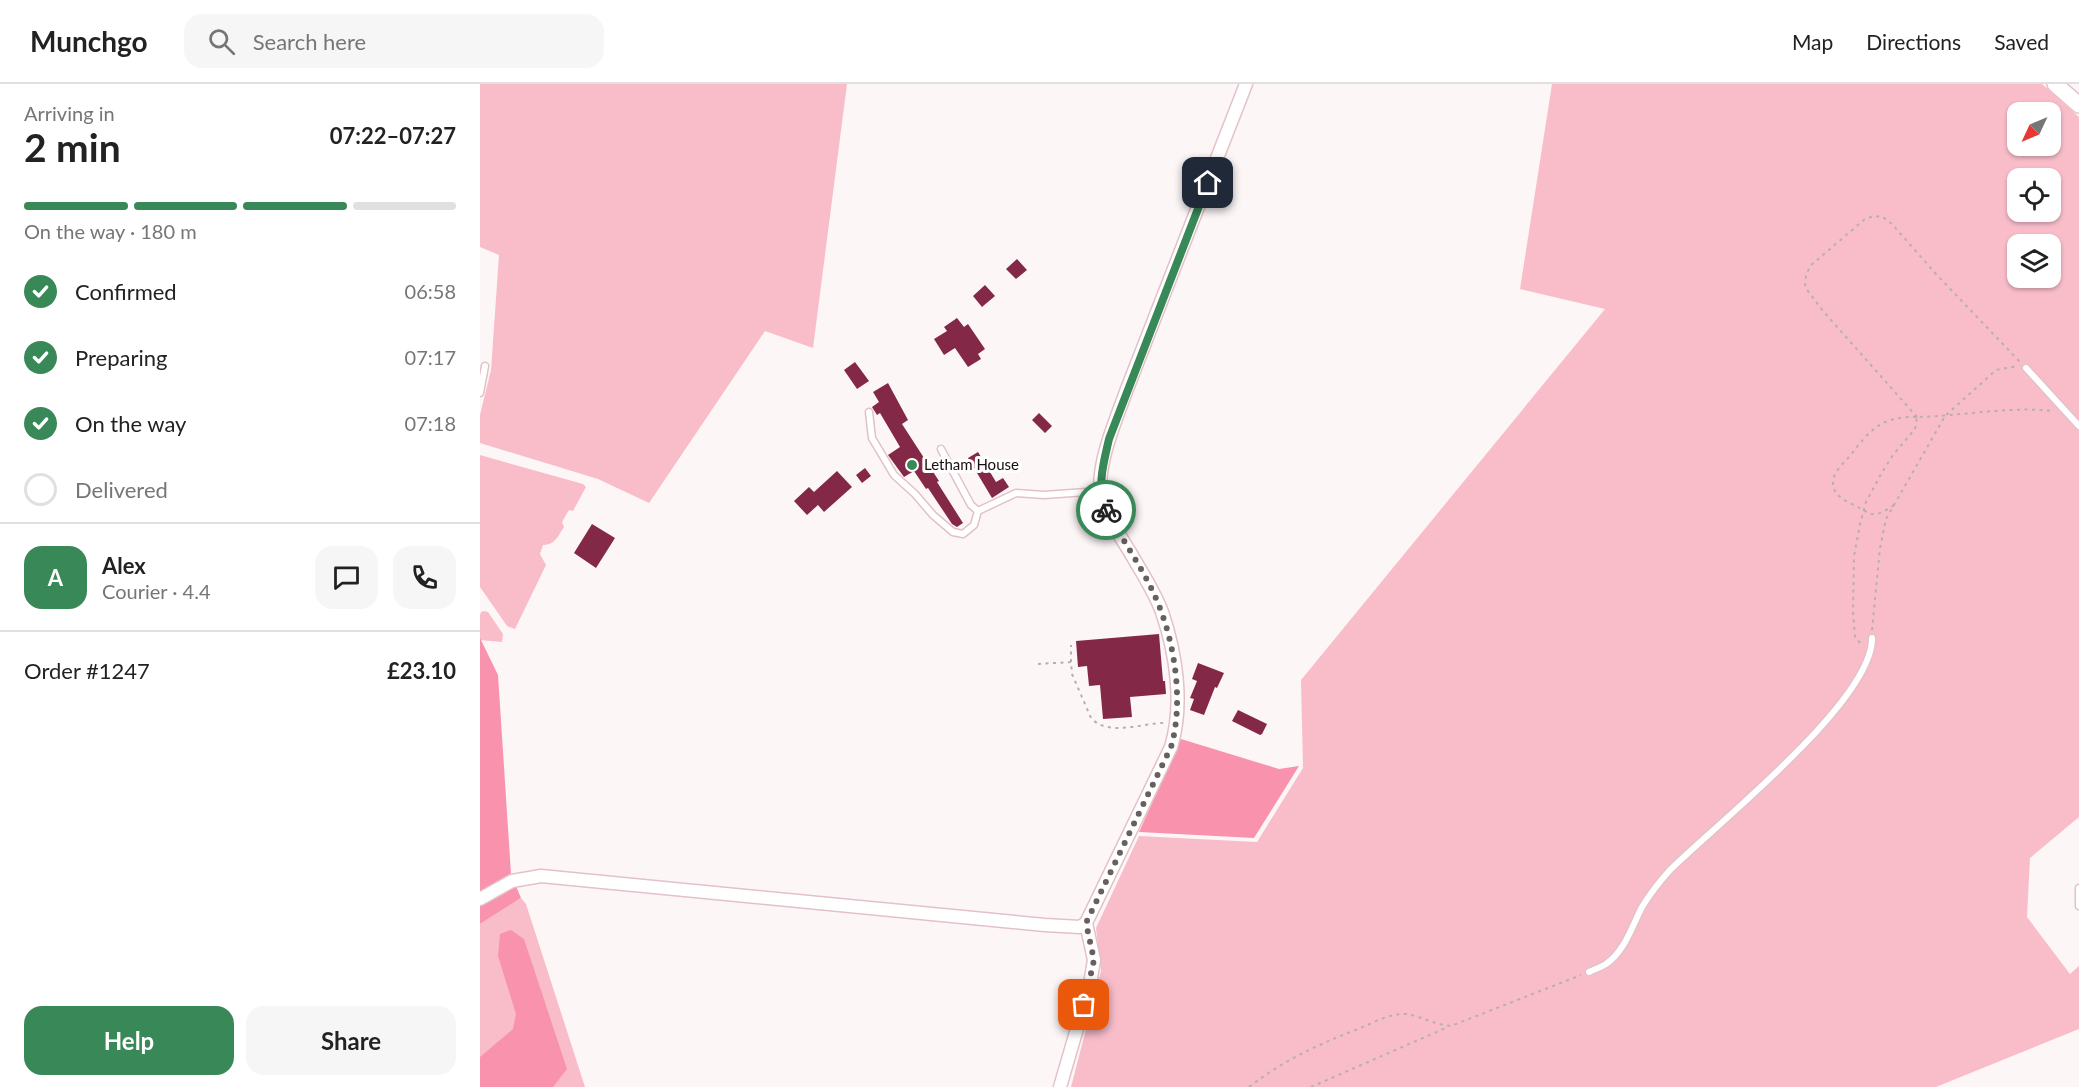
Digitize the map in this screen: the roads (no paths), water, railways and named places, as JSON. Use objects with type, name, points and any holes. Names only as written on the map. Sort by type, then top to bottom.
[{"type":"street","points":[[480,899],[512,881],[541,876],[1045,925],[1080,927],[1086,923],[1171,747],[1176,723],[1177,683],[1170,640],[1161,611],[1146,580],[1106,510],[1101,491],[1101,478],[1109,439],[1246,84]]},
{"type":"street","points":[[2055,84],[2079,105]]},
{"type":"street","points":[[1060,1087],[1090,984],[1094,960],[1086,923]]},
{"type":"lane","points":[[480,393],[485,366]]},
{"type":"lane","points":[[2026,368],[2079,426]]},
{"type":"lane","points":[[869,412],[872,438],[894,475],[933,515],[953,532],[963,534],[974,525],[978,510]]},
{"type":"lane","points":[[941,449],[971,505],[978,510]]},
{"type":"lane","points":[[978,510],[1016,494],[1044,495],[1101,491]]},
{"type":"lane","points":[[1589,972],[1605,965],[1614,957],[1642,907],[1668,872],[1776,773],[1815,733],[1852,687],[1872,650],[1872,638]]},
{"type":"lane","points":[[2079,888],[2079,906]]},
{"type":"place","name":"Letham House","points":[[912,465]]}]
